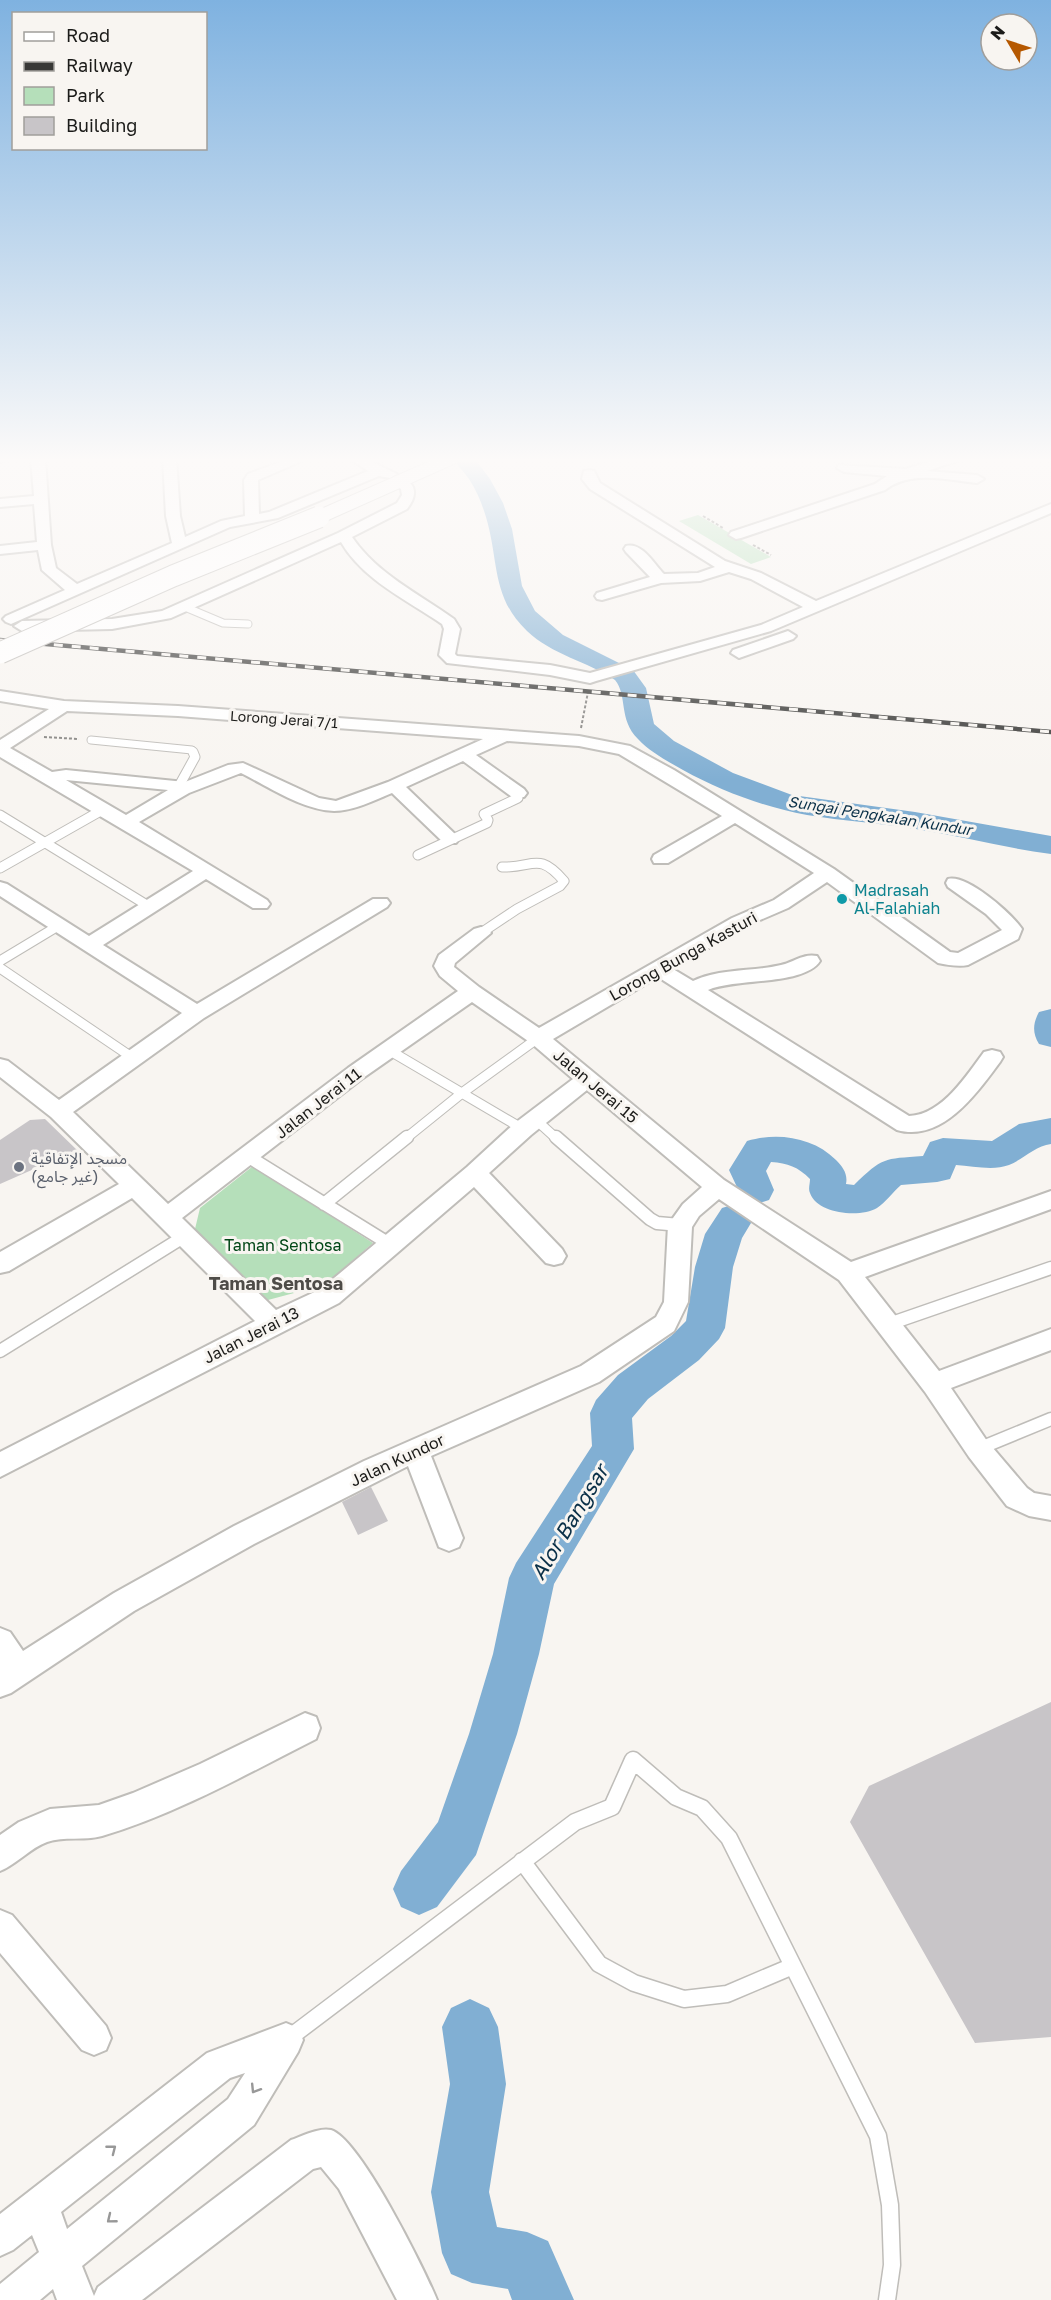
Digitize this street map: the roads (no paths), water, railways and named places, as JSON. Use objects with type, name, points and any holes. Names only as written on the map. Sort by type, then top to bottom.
[{"type":"main road","points":[[0,640],[170,565]]},
{"type":"main road","points":[[0,653],[197,565]]},
{"type":"street","points":[[48,565],[49,570],[75,590]]},
{"type":"street","points":[[8,624],[130,565]]},
{"type":"street","points":[[8,624],[122,623],[166,615],[278,565]]},
{"type":"street","points":[[369,565],[449,622],[452,629],[447,655],[449,658],[458,662],[595,676],[818,615],[942,565]]},
{"type":"street","points":[[646,565],[660,579]]},
{"type":"street","points":[[725,565],[756,576],[818,615]]},
{"type":"street","points":[[818,615],[926,565]]},
{"type":"street","points":[[602,596],[660,579],[694,579],[729,567]]},
{"type":"street","points":[[739,653],[798,631]]},
{"type":"street","name":"Lorong Jerai 7/1","points":[[0,696],[64,706],[178,711],[579,741],[624,750],[736,815],[826,873],[945,958],[961,960],[1011,935],[1012,929],[993,910],[954,883]]},
{"type":"street","points":[[64,706],[0,749],[105,809],[260,904]]},
{"type":"street","points":[[126,822],[181,788],[226,771],[243,768],[315,803],[336,806],[362,800],[504,736]]},
{"type":"street","points":[[464,754],[518,793]]},
{"type":"street","points":[[49,778],[66,775],[181,788]]},
{"type":"street","points":[[394,786],[450,839]]},
{"type":"street","points":[[661,859],[736,815]]},
{"type":"street","points":[[89,945],[206,871]]},
{"type":"street","name":"Lorong Bunga Kasturi","points":[[538,1038],[739,922],[781,904],[826,873]]},
{"type":"street","points":[[0,888],[197,1013]]},
{"type":"street","points":[[59,1111],[197,1013],[380,903]]},
{"type":"street","name":"Jalan Jerai 15","points":[[481,933],[452,953],[444,966],[447,971],[472,992],[538,1038],[716,1186],[848,1273],[934,1384],[978,1449],[1017,1497],[1029,1504],[1051,1508]]},
{"type":"street","points":[[692,989],[713,980],[778,974],[798,968],[810,961]]},
{"type":"street","points":[[658,968],[905,1124],[915,1125],[936,1118],[961,1095],[992,1057]]},
{"type":"street","name":"Jalan Jerai 11","points":[[167,1217],[249,1158],[387,1049],[472,992]]},
{"type":"street","points":[[0,1066],[59,1111],[273,1323]]},
{"type":"street","name":"Jalan Jerai 13","points":[[0,1465],[273,1323],[330,1296],[529,1124],[588,1078]]},
{"type":"street","points":[[475,1173],[554,1256]]},
{"type":"street","points":[[0,1264],[134,1186]]},
{"type":"street","points":[[680,1225],[691,1210],[706,1199],[716,1186]]},
{"type":"street","points":[[848,1273],[1051,1200]]},
{"type":"street","name":"Jalan Kundor","points":[[9,1676],[124,1602],[244,1535],[373,1469],[590,1374],[665,1324],[676,1302],[680,1225]]},
{"type":"street","points":[[934,1384],[1051,1338]]},
{"type":"street","points":[[416,1451],[449,1538]]},
{"type":"street","points":[[0,1641],[9,1676]]},
{"type":"street","points":[[0,1855],[30,1833],[50,1825],[99,1821],[136,1808],[211,1775],[305,1728]]},
{"type":"street","points":[[0,1927],[94,2038]]},
{"type":"street","points":[[0,2238],[219,2064],[286,2040]]},
{"type":"street","points":[[10,2300],[241,2112],[286,2040]]},
{"type":"street","points":[[111,2300],[304,2153],[328,2147],[352,2176],[418,2300]]},
{"type":"street","points":[[40,2206],[76,2300]]},
{"type":"lane","points":[[185,607],[222,624],[234,626],[248,624]]},
{"type":"lane","points":[[92,740],[192,750],[195,757],[181,788]]},
{"type":"lane","points":[[418,855],[487,823],[488,820],[484,814],[518,798],[518,793]]},
{"type":"lane","points":[[0,868],[105,809]]},
{"type":"lane","points":[[0,815],[150,907]]},
{"type":"lane","points":[[481,933],[560,886],[564,881],[542,862],[534,861],[512,868],[502,867]]},
{"type":"lane","points":[[0,961],[58,926]]},
{"type":"lane","points":[[0,968],[133,1058]]},
{"type":"lane","points":[[324,1204],[462,1093],[538,1038]]},
{"type":"lane","points":[[387,1049],[462,1093],[529,1124],[650,1219],[657,1223],[680,1225]]},
{"type":"lane","points":[[249,1158],[391,1245]]},
{"type":"lane","points":[[0,1351],[185,1236]]},
{"type":"lane","points":[[889,1324],[1051,1268]]},
{"type":"lane","points":[[978,1449],[1051,1419]]},
{"type":"lane","points":[[286,2040],[574,1822],[612,1807],[633,1760],[676,1797],[702,1808],[729,1838],[878,2136],[890,2205],[892,2265],[887,2300]]},
{"type":"lane","points":[[522,1861],[599,1964],[634,1983],[684,1999],[727,1994],[793,1966]]},
{"type":"waterway","name":"Sungai Pengkalan Kundur","points":[[507,565],[510,586],[515,598],[535,626],[554,640],[624,675],[633,688],[636,712],[642,728],[664,747],[702,769],[744,788],[786,802],[915,820],[1051,845]]},
{"type":"waterway","name":"Alor Bangsar","points":[[1051,1020],[1051,1036]]},
{"type":"waterway","name":"Alor Bangsar","points":[[756,1190],[747,1170],[760,1150],[781,1149],[807,1156],[829,1176],[827,1191],[845,1200],[864,1198],[891,1172],[937,1169],[943,1151],[997,1155],[1032,1133],[1051,1131]]},
{"type":"waterway","name":"Alor Bangsar","points":[[419,1889],[458,1837],[493,1734],[516,1654],[532,1578],[613,1449],[611,1413],[633,1387],[685,1348],[705,1328],[714,1267],[724,1234],[735,1218]]},
{"type":"waterway","name":"Alor Bangsar","points":[[470,2027],[478,2084],[460,2192],[472,2253],[527,2262],[543,2300]]},
{"type":"railway","points":[[0,640],[1051,732]]},
{"type":"place","name":"Madrasah Al-Falahiah","points":[[842,899]]},
{"type":"place","name":"مسجد الإتفاقية (غير جامع)","points":[[19,1167]]},
{"type":"district","name":"Taman Sentosa","points":[[276,1283]]}]
